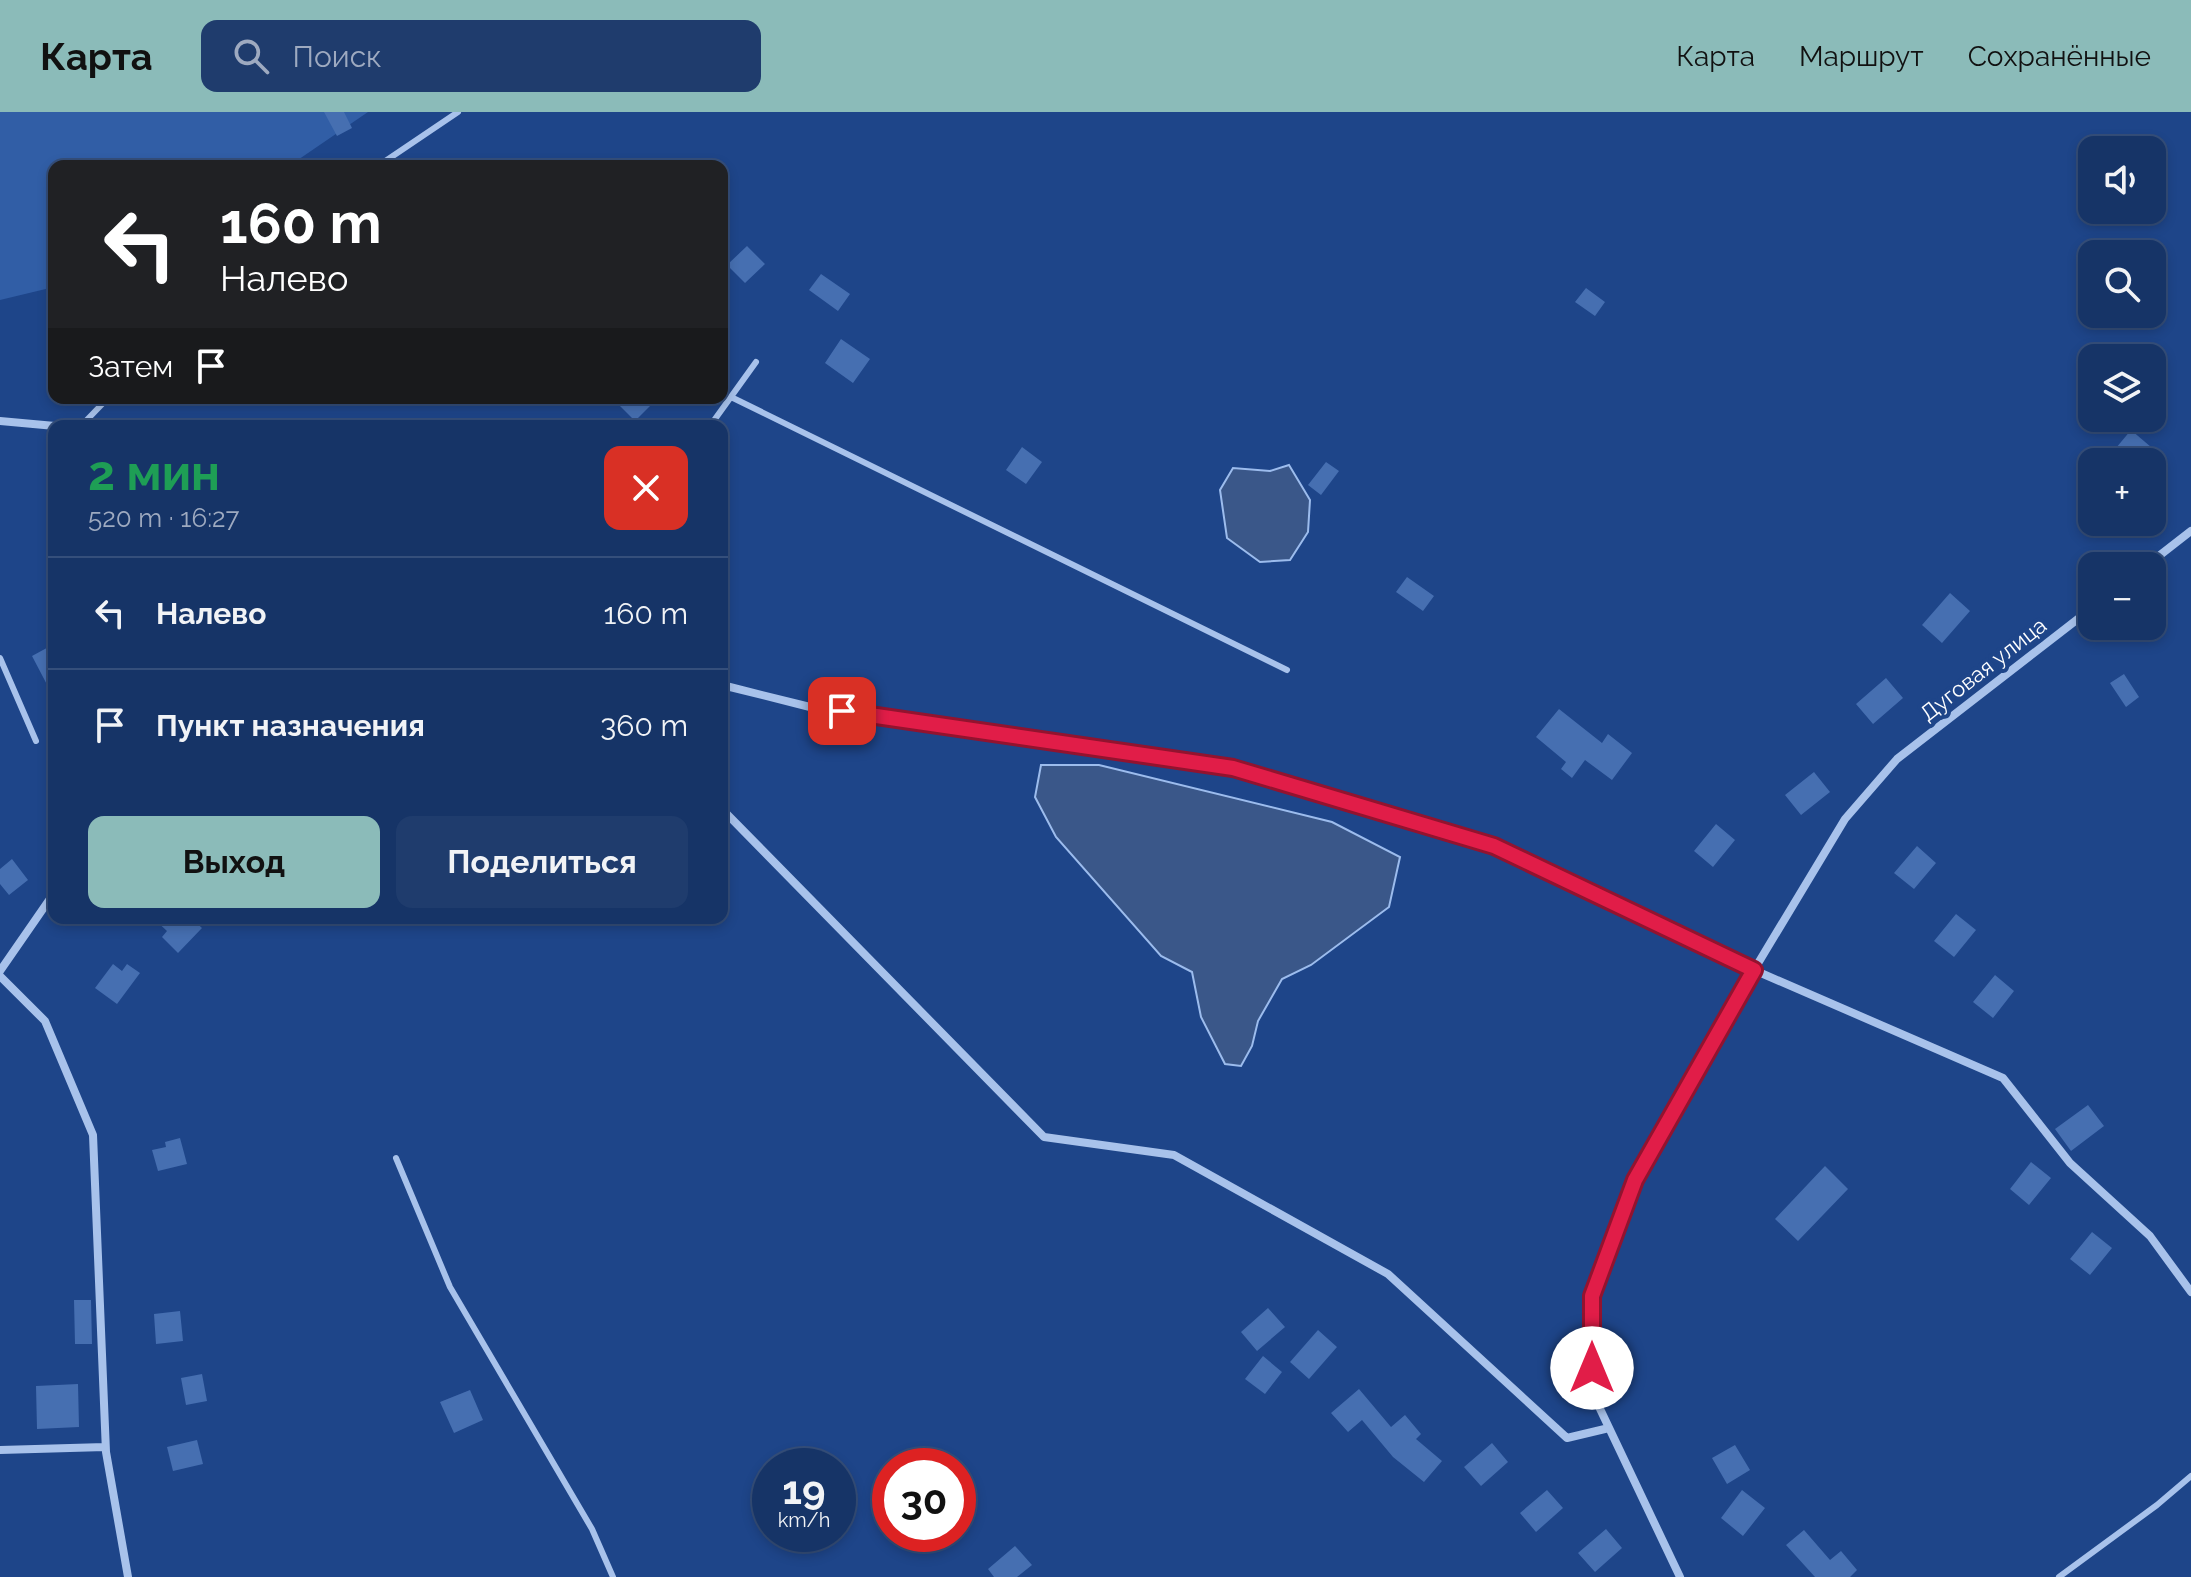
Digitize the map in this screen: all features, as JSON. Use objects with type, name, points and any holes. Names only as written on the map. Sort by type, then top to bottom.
[{"type":"street","points":[[0,421],[48,425]]},
{"type":"street","points":[[2164,552],[2191,531]]},
{"type":"street","name":"Дуговая улица","points":[[1680,1577],[1592,1392],[1592,1296],[1635,1180],[1754,970],[1845,819],[1897,759],[2078,619]]},
{"type":"street","points":[[728,686],[810,707],[1233,768],[1494,846],[1754,970],[2003,1078],[2070,1163],[2150,1236],[2191,1292]]},
{"type":"street","points":[[728,815],[1044,1137],[1174,1155],[1388,1274],[1567,1438],[1609,1428]]},
{"type":"street","points":[[48,902],[0,974],[45,1021],[93,1135],[105,1447],[128,1577]]},
{"type":"street","points":[[0,1450],[105,1447]]},
{"type":"lane","points":[[387,160],[458,112]]},
{"type":"lane","points":[[728,401],[756,362]]},
{"type":"lane","points":[[731,397],[1287,670]]},
{"type":"lane","points":[[87,420],[102,404]]},
{"type":"lane","points":[[0,658],[36,741]]},
{"type":"lane","points":[[396,1158],[450,1287],[592,1529],[613,1577]]},
{"type":"lane","points":[[2059,1577],[2191,1476]]},
{"type":"shaded area","points":[[0,112],[368,112],[298,160],[48,160],[48,288],[0,300]]},
{"type":"shaded area","points":[[1289,465],[1310,500],[1308,532],[1290,560],[1260,562],[1227,538],[1220,490],[1233,468],[1270,471]]},
{"type":"shaded area","points":[[1041,765],[1099,765],[1332,822],[1400,857],[1389,907],[1311,965],[1282,979],[1258,1021],[1252,1046],[1241,1066],[1225,1064],[1201,1017],[1192,972],[1161,956],[1056,837],[1035,797]]},
{"type":"building","points":[[324,112],[344,112],[352,128],[337,136]]},
{"type":"building","points":[[747,246],[765,264],[745,283],[728,264]]},
{"type":"building","points":[[821,274],[850,294],[838,311],[809,290]]},
{"type":"building","points":[[1586,288],[1605,302],[1595,316],[1575,302]]},
{"type":"building","points":[[841,339],[870,359],[853,383],[825,363]]},
{"type":"building","points":[[618,404],[652,404],[636,420]]},
{"type":"building","points":[[2129,432],[2133,432],[2152,448],[2116,448]]},
{"type":"building","points":[[1022,447],[1042,462],[1026,484],[1006,470]]},
{"type":"building","points":[[1326,462],[1339,471],[1321,495],[1308,485]]},
{"type":"building","points":[[1407,577],[1434,596],[1423,611],[1396,592]]},
{"type":"building","points":[[1950,593],[1970,611],[1942,643],[1922,625]]},
{"type":"building","points":[[48,647],[48,687],[32,656]]},
{"type":"building","points":[[2124,674],[2139,697],[2126,707],[2110,683]]},
{"type":"building","points":[[1886,678],[1903,698],[1873,724],[1856,704]]},
{"type":"building","points":[[1559,709],[1602,743],[1608,734],[1632,753],[1612,780],[1585,760],[1572,778],[1561,769],[1566,762],[1536,737]]},
{"type":"building","points":[[1814,772],[1830,792],[1801,815],[1785,795]]},
{"type":"building","points":[[1716,824],[1735,840],[1713,867],[1694,851]]},
{"type":"building","points":[[1917,846],[1936,863],[1914,889],[1894,873]]},
{"type":"building","points":[[12,859],[28,880],[9,895],[0,884],[0,869]]},
{"type":"building","points":[[1956,914],[1976,930],[1954,957],[1934,941]]},
{"type":"building","points":[[159,924],[198,924],[202,928],[178,953],[162,937],[167,931]]},
{"type":"building","points":[[113,964],[122,971],[127,964],[140,973],[117,1004],[95,988]]},
{"type":"building","points":[[1995,975],[2014,991],[1993,1018],[1973,1002]]},
{"type":"building","points":[[2088,1105],[2104,1126],[2071,1151],[2055,1129]]},
{"type":"building","points":[[180,1138],[187,1164],[158,1171],[152,1150],[166,1147],[165,1142]]},
{"type":"building","points":[[2031,1162],[2051,1178],[2029,1205],[2010,1189]]},
{"type":"building","points":[[1825,1166],[1848,1189],[1798,1241],[1775,1219]]},
{"type":"building","points":[[2092,1232],[2112,1248],[2090,1275],[2070,1259]]},
{"type":"building","points":[[74,1300],[91,1300],[92,1344],[75,1344]]},
{"type":"building","points":[[1268,1308],[1285,1327],[1257,1351],[1241,1332]]},
{"type":"building","points":[[180,1311],[183,1341],[156,1344],[154,1314]]},
{"type":"building","points":[[1318,1330],[1337,1347],[1309,1379],[1290,1362]]},
{"type":"building","points":[[1263,1356],[1282,1372],[1265,1394],[1245,1379]]},
{"type":"building","points":[[202,1374],[207,1401],[186,1405],[181,1378]]},
{"type":"building","points":[[78,1384],[79,1427],[37,1429],[36,1386]]},
{"type":"building","points":[[1359,1389],[1391,1427],[1405,1415],[1421,1434],[1416,1439],[1442,1461],[1424,1482],[1393,1457],[1362,1420],[1348,1432],[1331,1413]]},
{"type":"building","points":[[470,1390],[483,1420],[454,1433],[440,1402]]},
{"type":"building","points":[[197,1440],[203,1464],[173,1471],[167,1447]]},
{"type":"building","points":[[1492,1443],[1508,1462],[1481,1486],[1464,1467]]},
{"type":"building","points":[[1735,1445],[1750,1470],[1727,1484],[1712,1458]]},
{"type":"building","points":[[1547,1490],[1563,1508],[1536,1532],[1520,1513]]},
{"type":"building","points":[[1742,1490],[1765,1508],[1743,1536],[1721,1518]]},
{"type":"building","points":[[1606,1529],[1622,1548],[1595,1572],[1578,1553]]},
{"type":"building","points":[[1804,1530],[1830,1560],[1841,1551],[1857,1570],[1850,1577],[1815,1577],[1786,1545]]},
{"type":"building","points":[[1015,1546],[1032,1565],[1017,1577],[994,1577],[988,1569]]},
{"type":"route","points":[[842,711],[1233,768],[1494,846],[1754,970],[1635,1180],[1592,1296],[1592,1368]]}]
